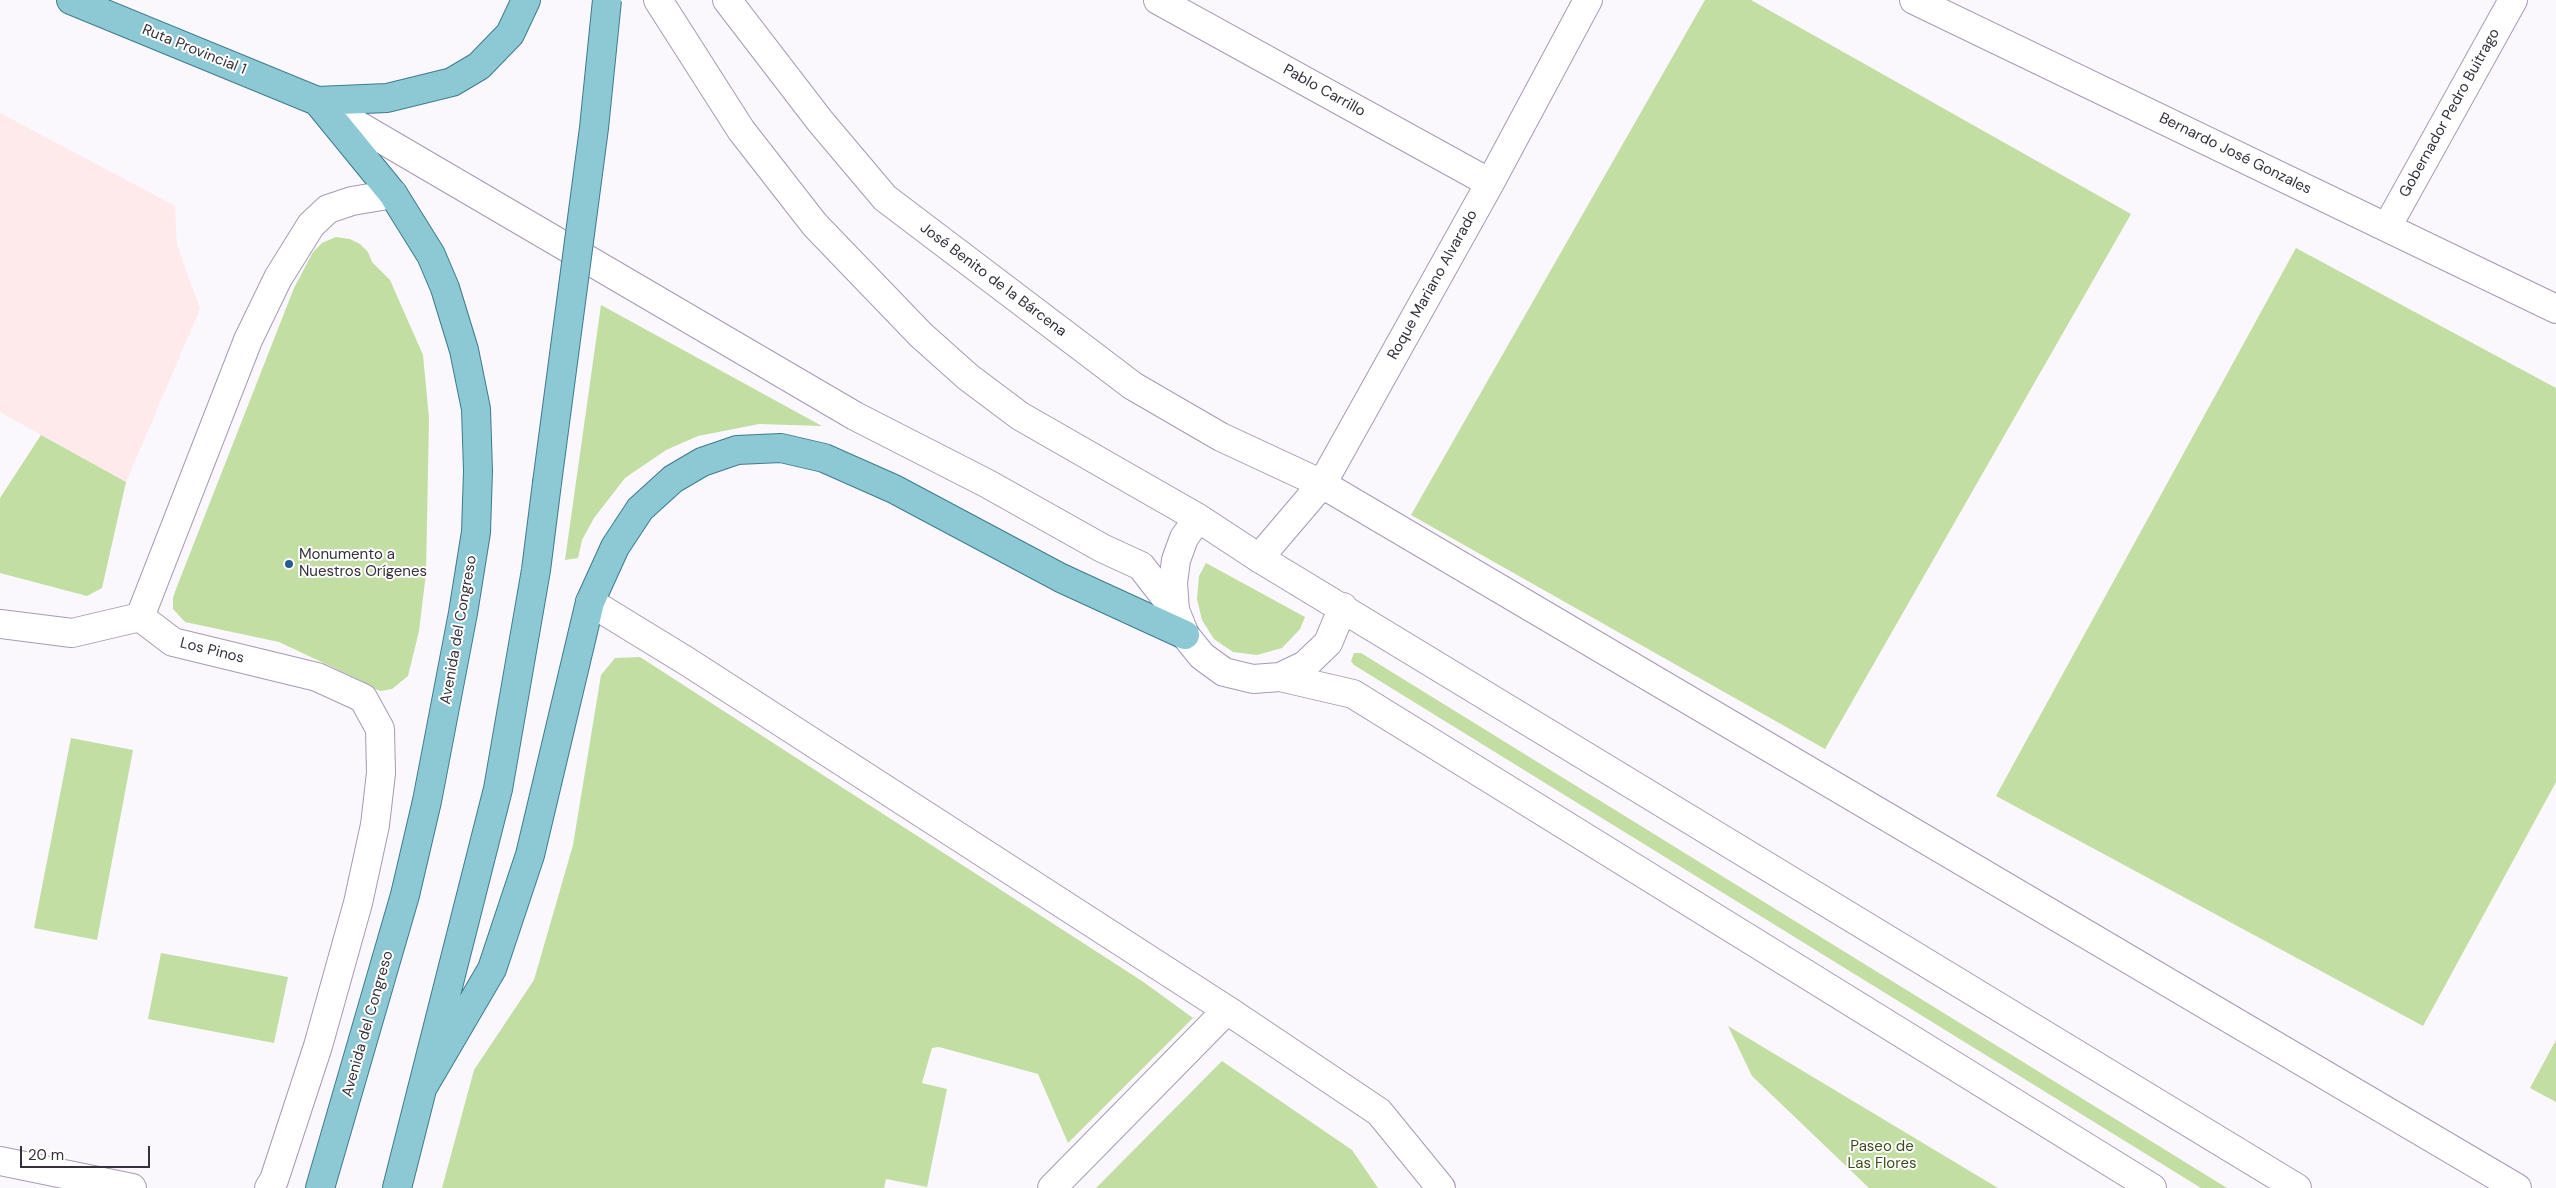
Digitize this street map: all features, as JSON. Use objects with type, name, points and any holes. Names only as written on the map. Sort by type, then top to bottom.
[{"type":"main road","name":"Ruta Provincial 1","points":[[71,0],[316,101]]},
{"type":"main road","points":[[316,101],[387,98],[452,82],[480,66],[510,34],[526,0]]},
{"type":"main road","points":[[397,1188],[498,789],[536,570],[594,128],[607,0]]},
{"type":"main road","name":"Avenida del Congreso","points":[[316,101],[393,194],[431,255],[464,350],[476,409],[478,471],[476,532],[446,704],[405,895],[320,1188]]},
{"type":"main road","points":[[423,1087],[492,969],[530,855],[590,602],[615,547],[635,516],[673,479],[702,462],[737,450],[781,448],[824,458],[894,489],[1061,578],[1180,622]]},
{"type":"street","points":[[658,0],[741,130],[815,224],[921,335],[968,377],[1020,416],[1198,518],[1259,558],[1343,607],[2297,1188]]},
{"type":"street","name":"José Benito de la Bárcena","points":[[727,0],[820,121],[885,198],[1132,386],[1221,438],[1322,484],[2516,1188]]},
{"type":"street","name":"Pablo Carrillo","points":[[1158,0],[1490,183]]},
{"type":"street","name":"Roque Mariano Alvarado","points":[[1259,558],[1322,484],[1490,183],[1588,0]]},
{"type":"street","name":"Bernardo José Gonzales","points":[[1914,0],[2556,309]]},
{"type":"street","name":"Gobernador Pedro Buitrago","points":[[2387,227],[2513,0]]},
{"type":"street","points":[[316,101],[856,416],[988,484],[1102,548],[1141,566],[1202,656],[1224,672],[1253,679],[1280,677],[1353,694],[2152,1188]]},
{"type":"street","points":[[0,624],[72,633],[140,617],[248,340],[278,278],[311,225],[328,209],[352,201],[393,194]]},
{"type":"street","points":[[1180,622],[1173,583],[1176,560],[1184,538],[1198,518]]},
{"type":"street","points":[[590,602],[688,662],[1227,1010],[1379,1112],[1441,1188]]},
{"type":"street","points":[[1280,677],[1305,665],[1328,642],[1343,607]]},
{"type":"street","name":"Los Pinos","points":[[140,617],[173,642],[317,677],[363,698],[380,729],[380,773],[375,825],[358,903],[318,1046],[274,1180],[269,1188]]},
{"type":"street","points":[[1052,1188],[1227,1010]]},
{"type":"street","points":[[0,1160],[132,1188]]},
{"type":"shaded area","points":[[0,113],[175,206],[177,245],[200,309],[126,482],[0,412]]},
{"type":"green space","points":[[1705,0],[1751,0],[2131,214],[1825,749],[1411,515]]},
{"type":"green space","points":[[336,237],[350,239],[360,244],[368,252],[372,262],[390,280],[423,355],[429,418],[426,573],[419,631],[408,676],[392,689],[381,691],[371,688],[362,681],[279,642],[185,622],[173,609],[173,598],[176,589],[294,288],[313,252],[322,243]]},
{"type":"green space","points":[[2296,248],[2556,388],[2556,782],[2423,1026],[1996,796]]},
{"type":"green space","points":[[601,305],[822,426],[759,424],[698,436],[666,450],[625,478],[594,518],[582,540],[578,558],[565,560]]},
{"type":"green space","points":[[41,435],[126,482],[102,588],[87,596],[0,573],[0,498]]},
{"type":"green space","points":[[1206,563],[1305,617],[1300,629],[1282,648],[1257,655],[1233,652],[1214,639],[1202,620],[1197,599],[1199,576]]},
{"type":"green space","points":[[1354,653],[1361,653],[2227,1188],[2201,1188],[1354,665],[1351,661]]},
{"type":"green space","points":[[640,657],[1142,981],[1193,1018],[1068,1143],[1038,1074],[939,1047],[932,1048],[922,1083],[947,1089],[927,1187],[886,1179],[884,1188],[442,1188],[474,1070],[534,980],[573,845],[601,675],[615,658]]},
{"type":"green space","points":[[71,738],[133,750],[97,940],[34,928]]},
{"type":"green space","points":[[161,953],[288,977],[274,1043],[148,1019]]},
{"type":"green space","name":"Paseo de Las Flores","points":[[1728,1026],[1998,1188],[1869,1188],[1752,1076]]},
{"type":"green space","points":[[2556,1040],[2556,1102],[2530,1088]]},
{"type":"green space","points":[[1222,1061],[1352,1150],[1378,1188],[1096,1188]]},
{"type":"place","name":"Monumento a Nuestros Orígenes","points":[[289,564]]}]
